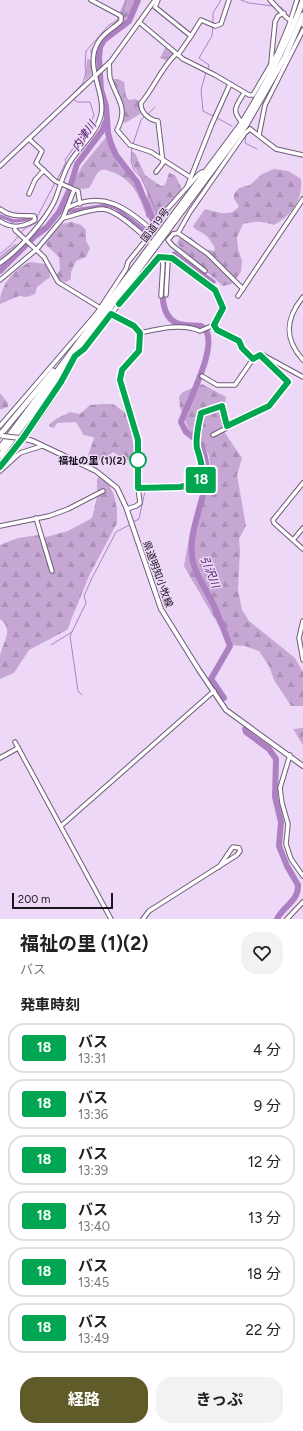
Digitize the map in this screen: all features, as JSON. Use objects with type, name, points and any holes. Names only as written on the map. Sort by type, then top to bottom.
[{"type":"highway","name":"国道19号","points":[[0,448],[105,311],[206,172],[246,126],[292,29],[303,0]]},
{"type":"highway","name":"国道19号","points":[[105,311],[204,188],[246,126],[285,57],[303,15]]},
{"type":"highway","name":"国道19号","points":[[0,456],[72,355]]},
{"type":"highway","points":[[1,435],[72,355]]},
{"type":"highway","points":[[0,467],[61,382],[72,355]]},
{"type":"main road","name":"県道明知小牧線","points":[[1,435],[21,438],[42,446],[96,471],[107,478],[117,488],[132,523],[154,593],[166,619],[226,710],[303,766]]},
{"type":"street","points":[[0,263],[26,238],[50,208],[59,184],[70,162],[92,132],[100,118],[102,108],[101,98],[94,76],[95,49],[104,34],[121,21],[120,16],[91,0]]},
{"type":"street","points":[[155,0],[155,7]]},
{"type":"street","points":[[0,166],[108,63],[155,0]]},
{"type":"street","points":[[156,172],[163,161],[158,121],[151,119],[142,111],[141,104],[150,92],[159,74],[191,36],[201,20],[216,26],[221,24],[229,0]]},
{"type":"street","points":[[270,0],[292,20]]},
{"type":"street","points":[[139,22],[191,64],[215,75],[244,93],[253,95],[277,54],[292,20],[297,0]]},
{"type":"street","points":[[155,7],[191,36]]},
{"type":"street","points":[[145,12],[155,7]]},
{"type":"street","points":[[271,62],[275,22],[278,16],[284,13]]},
{"type":"street","points":[[259,135],[265,105],[303,30]]},
{"type":"street","points":[[108,63],[111,80],[120,101],[123,114],[117,130],[130,144],[151,152],[190,177]]},
{"type":"street","points":[[186,189],[230,84]]},
{"type":"street","points":[[244,93],[235,107],[236,115],[246,126],[276,148],[303,155]]},
{"type":"street","points":[[29,139],[42,152],[36,163],[59,184],[78,191],[80,204]]},
{"type":"street","points":[[29,194],[35,180],[44,170]]},
{"type":"street","points":[[72,355],[84,349],[127,270],[128,262],[148,239],[162,217],[198,175],[202,172],[206,172]]},
{"type":"street","points":[[204,188],[178,233],[173,234],[169,238],[169,243],[205,271]]},
{"type":"street","points":[[0,280],[37,249],[63,218],[74,190]]},
{"type":"street","points":[[238,296],[303,199]]},
{"type":"street","points":[[67,208],[96,201],[111,201],[153,231]]},
{"type":"street","points":[[0,209],[6,213],[16,216],[34,216],[35,220],[29,224],[15,227],[0,221]]},
{"type":"street","points":[[63,218],[96,210],[107,210],[116,214],[148,239]]},
{"type":"street","points":[[162,217],[162,223]]},
{"type":"street","points":[[15,227],[16,230],[37,249],[49,264],[54,277],[58,282],[105,311],[134,326],[140,333],[139,351],[122,370],[120,380],[138,440],[138,488],[140,503],[127,509]]},
{"type":"street","points":[[178,233],[208,254],[243,289]]},
{"type":"street","points":[[156,253],[160,257],[163,264],[161,296]]},
{"type":"street","points":[[0,426],[22,399],[37,385],[105,311],[160,257],[170,257],[215,290],[223,308],[214,325],[200,331],[195,328],[170,326],[140,333]]},
{"type":"street","points":[[166,295],[168,261],[170,257]]},
{"type":"street","points":[[303,297],[291,317],[289,329],[291,343],[303,360]]},
{"type":"street","points":[[214,325],[220,333],[239,341],[242,348],[253,359]]},
{"type":"street","points":[[202,376],[217,385],[235,385],[253,359],[260,355]]},
{"type":"street","points":[[260,355],[303,377]]},
{"type":"street","points":[[213,434],[269,406],[288,382],[260,355]]},
{"type":"street","points":[[138,488],[180,487],[200,482],[202,479],[201,457],[197,446],[201,413],[222,406],[227,426]]},
{"type":"street","points":[[0,471],[20,453],[42,446]]},
{"type":"street","points":[[303,483],[273,520],[274,523],[303,549]]},
{"type":"street","points":[[0,526],[68,509],[103,491]]},
{"type":"street","points":[[36,518],[52,571]]},
{"type":"street","points":[[293,540],[303,528]]},
{"type":"street","points":[[303,621],[299,638],[303,660]]},
{"type":"street","points":[[60,826],[214,691]]},
{"type":"street","points":[[15,742],[111,919]]},
{"type":"street","points":[[0,758],[18,748]]},
{"type":"street","points":[[290,756],[280,788],[282,803],[288,824],[286,844],[292,859],[303,876]]},
{"type":"street","points":[[143,919],[149,911],[237,855],[240,851],[239,848],[232,848],[219,866]]},
{"type":"street","points":[[287,919],[303,902]]},
{"type":"green space","points":[[125,0],[137,0],[124,21],[97,54],[91,55],[90,50],[115,23]]},
{"type":"green space","points":[[166,46],[174,54],[168,61],[160,58]]},
{"type":"green space","points":[[87,59],[93,60],[93,73],[85,81]]},
{"type":"green space","points":[[113,79],[118,79],[124,82],[126,96],[129,100],[136,99],[143,103],[140,114],[125,123],[123,122],[124,111]]},
{"type":"green space","points":[[107,136],[111,136],[115,146],[117,161],[136,183],[144,201],[147,201],[148,193],[133,164],[131,158],[132,152],[135,153],[145,175],[161,186],[165,185],[169,173],[175,175],[182,189],[182,196],[162,220],[156,222],[147,218],[135,190],[120,175],[107,170],[100,171],[89,188],[84,189],[76,187],[72,183],[83,165]]},
{"type":"green space","points":[[274,169],[288,171],[301,179],[298,201],[286,217],[274,225],[258,222],[243,224],[237,237],[238,249],[242,261],[241,272],[232,284],[223,286],[183,251],[177,243],[180,237],[191,237],[203,249],[214,251],[215,248],[209,238],[193,226],[205,209],[219,213],[228,213],[236,210],[239,206],[234,199],[234,194],[239,188],[250,185],[262,174]]},
{"type":"green space","points":[[72,222],[81,225],[86,230],[86,241],[90,248],[86,257],[76,261],[71,272],[71,279],[66,282],[59,280],[56,275],[60,270],[59,257],[45,244],[61,224]]},
{"type":"green space","points":[[15,244],[18,244],[0,261],[0,256]]},
{"type":"green space","points":[[30,262],[45,264],[49,270],[50,277],[37,287],[35,294],[27,297],[19,296],[0,304],[2,291],[5,284],[18,269]]},
{"type":"green space","points":[[202,384],[226,397],[224,408],[225,433],[242,458],[237,475],[246,526],[239,539],[240,551],[238,589],[242,610],[249,621],[295,658],[303,672],[303,706],[291,706],[274,680],[269,666],[259,651],[245,646],[230,645],[184,566],[190,532],[204,498],[211,471],[209,456],[202,442],[189,431],[180,407],[179,397],[183,392]]},
{"type":"green space","points":[[0,393],[8,403],[8,407],[2,409],[0,409]]},
{"type":"green space","points":[[113,404],[127,414],[135,452],[130,460],[124,459],[113,452],[107,457],[95,461],[90,459],[88,455],[94,439],[93,437],[84,435],[76,422],[57,423],[54,428],[49,426],[55,420],[70,412],[80,414],[90,405]]},
{"type":"green space","points":[[100,476],[105,477],[114,495],[117,509],[117,523],[89,576],[67,630],[29,650],[14,673],[0,679],[0,656],[6,637],[7,628],[0,619],[0,545],[18,538],[39,535],[46,537],[68,531],[92,518],[97,497],[97,479]]},
{"type":"green space","points":[[303,728],[303,745],[293,729]]},
{"type":"waterway","points":[[122,16],[126,0]]},
{"type":"waterway","name":"内津川","points":[[138,0],[129,21],[104,40],[100,47],[99,58],[101,90],[106,106],[108,133],[111,144],[116,155],[137,182],[153,220]]},
{"type":"waterway","points":[[213,24],[213,13],[221,0]]},
{"type":"waterway","points":[[241,0],[249,3],[273,6]]},
{"type":"waterway","points":[[281,7],[284,11]]},
{"type":"waterway","points":[[71,96],[83,83],[86,72],[86,51],[109,25],[120,19]]},
{"type":"waterway","points":[[208,69],[209,65],[199,58],[212,36],[213,27]]},
{"type":"waterway","points":[[206,72],[201,90],[203,111],[213,116]]},
{"type":"waterway","points":[[57,180],[66,162],[65,160],[88,127],[94,115],[90,102],[78,102],[73,99]]},
{"type":"waterway","points":[[148,114],[155,107]]},
{"type":"waterway","points":[[133,144],[141,120],[145,116]]},
{"type":"waterway","points":[[217,118],[232,126]]},
{"type":"waterway","name":"内津川","points":[[0,271],[35,236],[47,227],[59,212],[69,191],[77,164],[102,131],[106,121]]},
{"type":"waterway","points":[[246,135],[245,143],[257,149]]},
{"type":"waterway","points":[[132,146],[131,161],[134,170],[141,177],[159,217]]},
{"type":"waterway","points":[[0,254],[11,245],[24,229],[36,223],[38,215],[55,183]]},
{"type":"waterway","points":[[69,211],[108,205],[116,208],[148,233]]},
{"type":"waterway","points":[[0,216],[13,221],[33,219]]},
{"type":"waterway","points":[[174,253],[214,282]]},
{"type":"waterway","name":"引沢川","points":[[165,259],[163,296],[167,313],[171,320],[179,324],[201,326],[207,333],[208,343],[202,371],[181,422],[186,432],[195,439]]},
{"type":"waterway","name":"引沢川","points":[[200,444],[205,458],[207,471],[202,499],[194,527],[192,556],[195,569],[214,606],[230,646],[211,679],[224,698]]},
{"type":"waterway","points":[[133,522],[139,519],[145,491],[204,485]]},
{"type":"waterway","points":[[82,695],[78,691],[70,636],[86,603],[84,596],[116,532],[131,524]]},
{"type":"waterway","points":[[51,645],[72,632]]},
{"type":"waterway","name":"引沢川","points":[[245,729],[246,732],[269,749],[276,759],[275,797],[281,822],[279,846],[287,866],[298,885],[296,895],[277,919]]},
{"type":"tunnel","points":[[128,271],[137,277]]},
{"type":"bus line","name":"18","points":[[0,467],[23,438],[61,382],[75,356],[84,349],[111,314],[134,326],[140,333],[139,351],[120,374],[120,380],[138,440],[138,488],[180,487],[200,482],[202,479],[201,457],[197,446],[198,426],[201,413],[222,406],[227,426],[269,406],[288,382],[260,355],[253,359],[242,348],[239,341],[226,336],[217,330],[214,325],[222,311],[223,305],[215,290],[170,257],[159,257],[119,304]]},
{"type":"place","name":"福祉の里 (1)(2)","points":[[138,460]]}]
